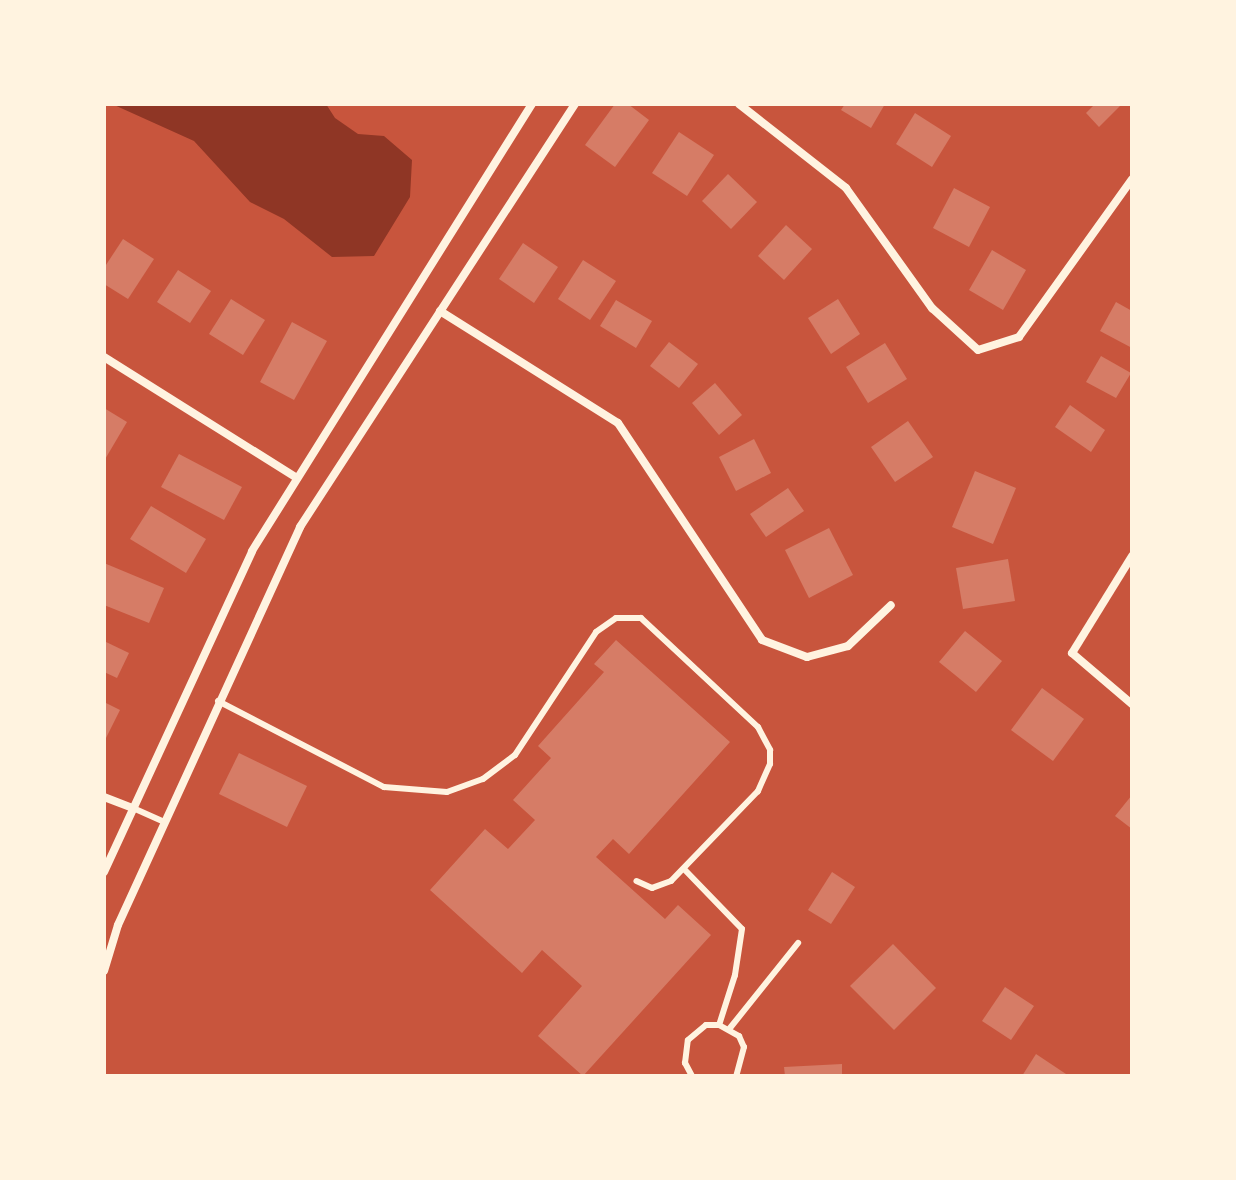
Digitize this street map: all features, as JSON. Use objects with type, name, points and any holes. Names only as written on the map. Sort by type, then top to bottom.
[{"type":"street","points":[[104,872],[252,551],[532,104]]},
{"type":"street","points":[[104,971],[118,925],[300,527],[575,104]]},
{"type":"street","points":[[739,104],[846,188],[932,308],[978,350],[1019,337],[1132,179]]},
{"type":"street","points":[[440,311],[618,423],[762,640],[807,657],[848,646],[891,605]]},
{"type":"street","points":[[104,357],[297,478]]},
{"type":"street","points":[[1132,556],[1072,653],[1132,704]]},
{"type":"street","points":[[104,797],[133,808]]},
{"type":"lane","points":[[218,701],[384,787],[447,792],[483,779],[515,755],[596,632],[616,618],[641,618],[749,716],[770,750],[770,764],[758,791],[684,869],[661,887],[636,881]]},
{"type":"lane","points":[[133,808],[165,822]]},
{"type":"lane","points":[[684,869],[742,929],[735,975],[719,1025]]},
{"type":"lane","points":[[730,1028],[798,943]]},
{"type":"lane","points":[[692,1076],[685,1063],[688,1040],[706,1025],[730,1028],[744,1047],[736,1076]]},
{"type":"shaded area","points":[[112,104],[326,104],[335,118],[358,134],[384,136],[412,160],[410,197],[374,256],[332,257],[284,219],[250,202],[194,141]]},
{"type":"building","points":[[615,104],[628,104],[649,120],[615,167],[585,145]]},
{"type":"building","points":[[845,104],[885,104],[871,128],[841,110]]},
{"type":"building","points":[[1095,104],[1122,104],[1099,127],[1086,113]]},
{"type":"building","points":[[915,113],[951,136],[932,167],[896,144]]},
{"type":"building","points":[[679,132],[714,155],[687,196],[652,173]]},
{"type":"building","points":[[728,174],[757,202],[731,229],[702,201]]},
{"type":"building","points":[[954,188],[990,207],[969,247],[933,228]]},
{"type":"building","points":[[786,225],[812,249],[784,280],[758,256]]},
{"type":"building","points":[[123,239],[154,259],[128,299],[104,284],[104,268]]},
{"type":"building","points":[[523,243],[558,267],[534,303],[499,279]]},
{"type":"building","points":[[992,250],[1026,270],[1003,310],[969,290]]},
{"type":"building","points":[[583,260],[616,281],[590,320],[558,299]]},
{"type":"building","points":[[178,270],[211,291],[190,323],[157,302]]},
{"type":"building","points":[[231,299],[265,320],[243,355],[209,334]]},
{"type":"building","points":[[838,299],[860,334],[831,354],[808,318]]},
{"type":"building","points":[[616,300],[652,321],[636,348],[600,326]]},
{"type":"building","points":[[1116,302],[1132,311],[1132,348],[1100,331]]},
{"type":"building","points":[[292,322],[327,341],[294,400],[260,382]]},
{"type":"building","points":[[669,342],[698,364],[679,388],[650,366]]},
{"type":"building","points":[[885,343],[907,379],[868,403],[846,367]]},
{"type":"building","points":[[1101,356],[1131,373],[1116,398],[1086,382]]},
{"type":"building","points":[[715,383],[742,415],[719,435],[692,403]]},
{"type":"building","points":[[1070,405],[1105,430],[1091,452],[1055,427]]},
{"type":"building","points":[[104,408],[127,422],[104,461]]},
{"type":"building","points":[[908,421],[933,457],[895,482],[871,447]]},
{"type":"building","points":[[754,439],[771,473],[736,491],[719,457]]},
{"type":"building","points":[[179,454],[242,487],[224,520],[161,487]]},
{"type":"building","points":[[975,471],[1016,488],[993,544],[952,527]]},
{"type":"building","points":[[788,488],[804,511],[766,537],[750,514]]},
{"type":"building","points":[[151,506],[206,539],[186,573],[130,539]]},
{"type":"building","points":[[829,528],[853,575],[809,598],[785,550]]},
{"type":"building","points":[[1008,559],[1015,601],[963,609],[956,568]]},
{"type":"building","points":[[104,563],[164,588],[149,623],[104,605]]},
{"type":"building","points":[[965,631],[1002,661],[976,692],[939,662]]},
{"type":"building","points":[[616,640],[730,742],[629,854],[613,839],[596,857],[665,919],[678,905],[711,935],[583,1076],[538,1036],[582,986],[542,950],[522,973],[430,890],[485,829],[508,849],[535,820],[513,800],[551,758],[538,746],[604,672],[594,664]]},
{"type":"building","points":[[104,641],[129,653],[117,678],[104,672]]},
{"type":"building","points":[[1042,688],[1084,719],[1053,761],[1011,730]]},
{"type":"building","points":[[104,702],[120,710],[104,742]]},
{"type":"building","points":[[239,753],[307,786],[287,827],[219,794]]},
{"type":"building","points":[[1132,795],[1132,829],[1115,816]]},
{"type":"building","points":[[832,872],[855,887],[831,924],[808,910]]},
{"type":"building","points":[[893,944],[936,988],[894,1030],[850,986]]},
{"type":"building","points":[[1005,987],[1034,1006],[1011,1040],[982,1021]]},
{"type":"building","points":[[1036,1054],[1069,1076],[1022,1076]]},
{"type":"building","points":[[842,1064],[842,1076],[785,1076],[784,1067]]}]
